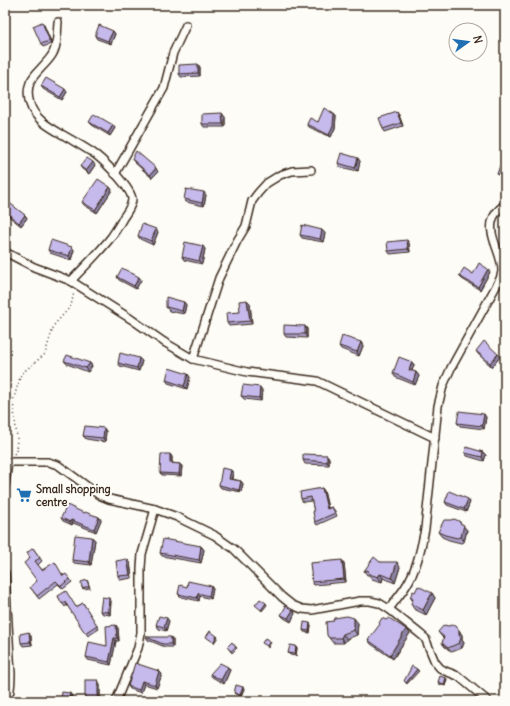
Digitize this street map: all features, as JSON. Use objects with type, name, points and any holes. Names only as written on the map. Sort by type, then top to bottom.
[{"type":"street","points":[[58,22],[56,43],[53,54],[34,76],[30,83],[28,91],[29,103],[33,112],[40,120],[52,129],[96,155],[125,184],[132,200],[131,207],[112,235],[74,282]]},
{"type":"street","points":[[115,174],[164,88],[173,53],[186,25]]},
{"type":"street","points":[[193,359],[219,278],[246,226],[252,201],[267,183],[280,175],[292,171],[312,170]]},
{"type":"street","points":[[388,608],[407,586],[421,548],[425,529],[438,406],[443,386],[451,368],[500,279],[502,270],[492,233],[491,223],[496,213],[505,204]]},
{"type":"street","points":[[5,252],[34,267],[74,282],[164,342],[193,359],[247,372],[316,381],[435,438]]},
{"type":"street","points":[[5,486],[7,462],[48,462],[58,465],[99,495],[109,500],[155,509],[183,520],[214,535],[234,550],[292,605],[302,609],[312,610],[360,601],[370,600],[379,603],[388,608],[425,638],[440,668],[458,676],[488,701]]},
{"type":"street","points":[[116,701],[138,648],[141,633],[142,554],[155,509]]},
{"type":"street","points":[[5,573],[11,674],[7,701]]},
{"type":"path","points":[[7,462],[16,452],[17,438],[13,401],[20,374],[45,354],[54,325],[71,306],[74,282]]},
{"type":"building","points":[[42,22],[49,41],[41,44],[33,26]]},
{"type":"building","points":[[99,25],[113,31],[108,41],[95,36]]},
{"type":"building","points":[[198,64],[198,73],[179,74],[179,65]]},
{"type":"building","points":[[46,78],[65,89],[60,97],[41,86]]},
{"type":"building","points":[[324,108],[334,114],[333,125],[329,135],[307,124],[310,118],[318,122]]},
{"type":"building","points":[[397,112],[401,123],[383,129],[379,118]]},
{"type":"building","points":[[222,113],[223,124],[202,124],[202,114]]},
{"type":"building","points":[[94,114],[113,125],[108,133],[89,122]]},
{"type":"building","points":[[136,151],[156,168],[150,175],[132,159]]},
{"type":"building","points":[[341,153],[358,158],[355,168],[338,163]]},
{"type":"building","points":[[87,158],[93,162],[86,171],[80,166]]},
{"type":"building","points":[[501,163],[505,164],[505,177],[497,174]]},
{"type":"building","points":[[98,179],[110,187],[95,210],[82,202]]},
{"type":"building","points":[[186,189],[204,192],[202,203],[184,199]]},
{"type":"building","points":[[7,201],[25,215],[19,223],[5,212]]},
{"type":"building","points":[[142,224],[156,229],[151,241],[138,236]]},
{"type":"building","points":[[302,225],[322,230],[320,239],[300,235]]},
{"type":"building","points":[[51,240],[72,247],[69,256],[48,250]]},
{"type":"building","points":[[407,240],[408,249],[388,251],[387,242]]},
{"type":"building","points":[[185,242],[203,246],[199,261],[182,257]]},
{"type":"building","points":[[479,263],[488,269],[478,287],[459,276],[464,268],[473,274]]},
{"type":"building","points":[[122,268],[139,277],[134,286],[117,277]]},
{"type":"building","points":[[166,297],[184,302],[182,311],[166,307]]},
{"type":"building","points":[[247,300],[250,321],[227,323],[226,313],[240,312],[239,301]]},
{"type":"building","points":[[284,325],[305,326],[305,334],[284,334]]},
{"type":"building","points":[[342,336],[361,342],[357,352],[339,346]]},
{"type":"building","points":[[484,341],[498,354],[490,363],[476,351]]},
{"type":"building","points":[[120,353],[139,358],[137,368],[118,363]]},
{"type":"building","points":[[67,355],[90,363],[86,368],[64,361]]},
{"type":"building","points":[[399,357],[412,362],[409,370],[416,372],[413,382],[393,373]]},
{"type":"building","points":[[169,368],[188,374],[184,386],[166,380]]},
{"type":"building","points":[[243,385],[260,387],[259,398],[241,396]]},
{"type":"building","points":[[459,411],[484,414],[482,426],[457,423]]},
{"type":"building","points":[[85,426],[104,428],[103,438],[83,436]]},
{"type":"building","points":[[466,447],[483,452],[482,457],[465,453]]},
{"type":"building","points":[[161,454],[170,454],[170,463],[180,464],[179,474],[160,473]]},
{"type":"building","points":[[303,454],[327,455],[327,462],[303,460]]},
{"type":"building","points":[[222,468],[231,470],[229,479],[241,481],[239,490],[219,485]]},
{"type":"building","points":[[322,488],[327,509],[332,507],[335,513],[315,522],[311,497],[301,499],[300,492]]},
{"type":"building","points":[[449,491],[468,499],[464,509],[445,502]]},
{"type":"building","points":[[67,505],[84,513],[85,512],[99,517],[94,529],[71,520],[70,522],[61,518]]},
{"type":"building","points":[[454,519],[464,525],[461,537],[457,538],[438,532],[444,520]]},
{"type":"building","points":[[75,535],[92,537],[89,562],[72,560]]},
{"type":"building","points":[[163,539],[201,546],[199,560],[160,553]]},
{"type":"building","points":[[33,548],[40,558],[35,561],[42,570],[55,562],[63,576],[66,574],[70,579],[61,586],[56,581],[37,596],[30,587],[37,581],[24,563],[30,558],[27,553]]},
{"type":"building","points":[[374,557],[380,562],[397,562],[392,578],[380,574],[378,577],[369,574],[368,570],[364,571]]},
{"type":"building","points":[[127,559],[130,575],[118,576],[116,561]]},
{"type":"building","points":[[342,560],[344,579],[312,582],[310,563]]},
{"type":"building","points":[[87,580],[89,586],[82,588],[81,582]]},
{"type":"building","points":[[188,581],[211,586],[209,596],[198,593],[197,598],[178,594],[180,585],[187,587]]},
{"type":"building","points":[[418,586],[432,593],[423,610],[411,604],[413,599],[410,597]]},
{"type":"building","points":[[66,591],[76,607],[83,603],[97,625],[85,633],[65,602],[62,604],[58,596]]},
{"type":"building","points":[[102,597],[109,598],[108,612],[100,611]]},
{"type":"building","points":[[260,599],[266,603],[261,610],[255,605]]},
{"type":"building","points":[[286,606],[293,610],[288,618],[281,615]]},
{"type":"building","points":[[159,616],[167,618],[164,627],[156,625]]},
{"type":"building","points":[[347,616],[354,618],[354,630],[343,634],[341,638],[329,638],[327,635],[326,622],[333,621],[334,618]]},
{"type":"building","points":[[382,618],[386,620],[389,618],[406,629],[390,655],[368,640],[380,624],[379,623]]},
{"type":"building","points":[[304,622],[310,623],[309,631],[303,630]]},
{"type":"building","points":[[116,625],[117,638],[114,638],[109,662],[86,657],[89,642],[107,646],[106,626]]},
{"type":"building","points":[[444,625],[456,626],[459,630],[459,635],[461,638],[459,643],[448,648],[442,643],[444,637],[438,632]]},
{"type":"building","points":[[210,631],[217,636],[213,642],[206,637]]},
{"type":"building","points":[[29,632],[30,642],[21,643],[20,634]]},
{"type":"building","points":[[146,637],[171,637],[171,644],[163,644]]},
{"type":"building","points":[[265,638],[270,641],[267,646],[262,643]]},
{"type":"building","points":[[232,642],[236,647],[231,651],[227,647]]},
{"type":"building","points":[[290,645],[296,646],[295,654],[288,653]]},
{"type":"building","points":[[135,663],[159,671],[155,685],[142,681],[139,690],[128,686]]},
{"type":"building","points":[[220,663],[228,667],[221,680],[210,674]]},
{"type":"building","points":[[412,666],[417,669],[406,683],[404,681]]},
{"type":"building","points":[[440,676],[446,678],[444,684],[438,682]]},
{"type":"building","points":[[85,680],[98,680],[98,699],[85,699]]},
{"type":"building","points":[[236,685],[243,687],[240,695],[234,693]]},
{"type":"building","points":[[62,692],[70,693],[69,701],[61,700]]},
{"type":"place","name":"Small shopping centre","points":[[24,495]]}]
